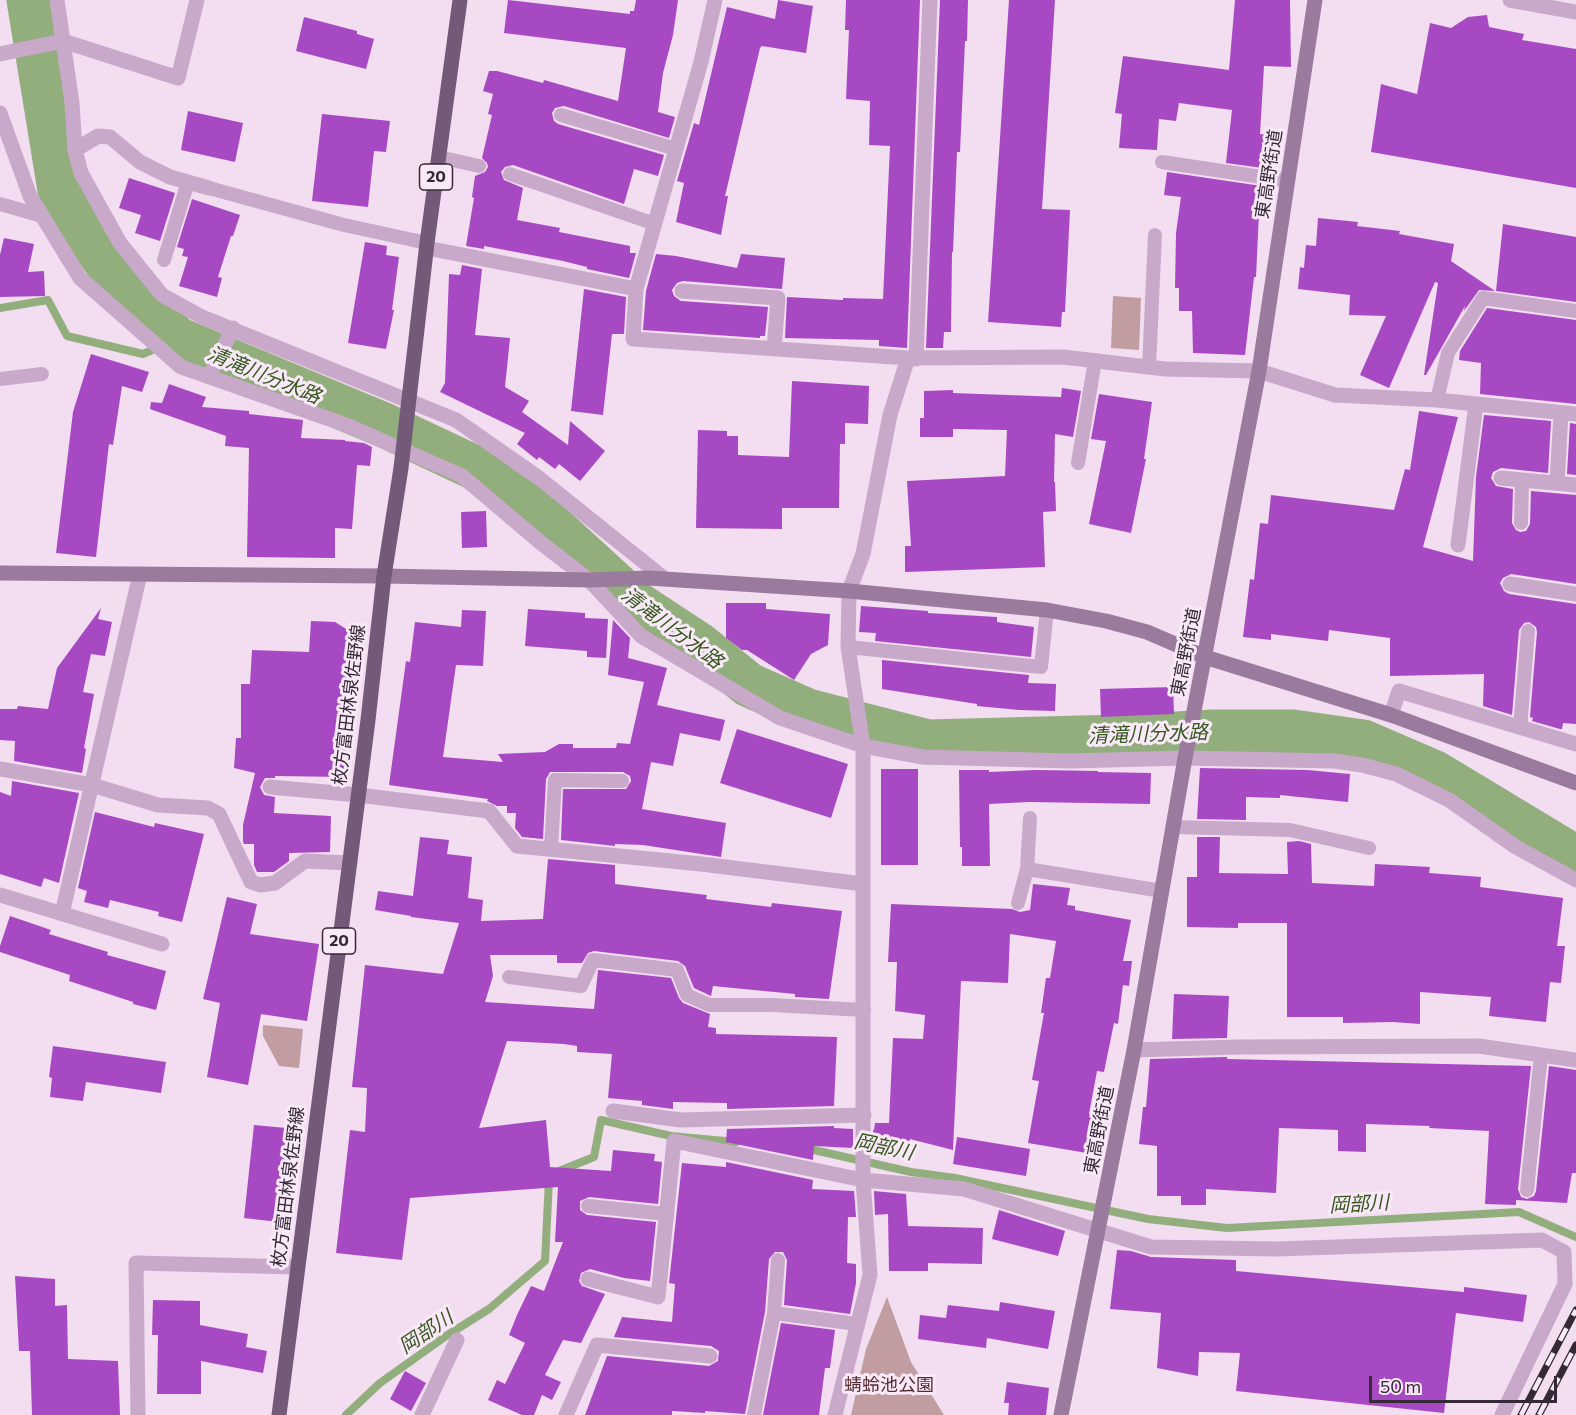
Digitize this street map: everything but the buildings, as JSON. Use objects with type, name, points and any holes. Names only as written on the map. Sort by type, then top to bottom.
[{"type":"main road","name":"枚方富田林泉佐野線","points":[[279,1415],[350,863],[384,576],[401,468],[458,0]]},
{"type":"street","points":[[57,0],[56,42],[72,103],[75,150],[81,173],[120,243],[162,295],[202,317],[367,386],[456,420],[538,478],[665,579]]},
{"type":"street","points":[[6,53],[56,42],[178,78],[197,0]]},
{"type":"street","points":[[456,30],[467,0]]},
{"type":"street","points":[[715,0],[701,62],[636,289],[633,339],[912,358],[1063,357],[1149,367],[1259,371],[1335,395],[1437,400],[1569,414],[1557,483]]},
{"type":"street","points":[[835,1415],[870,1275],[863,1175],[863,746],[848,647],[849,591],[863,554],[890,415],[912,358],[930,0]]},
{"type":"street","name":"東高野街道","points":[[1061,1415],[1134,1050],[1185,758],[1259,371],[1315,0]]},
{"type":"street","points":[[1510,0],[1576,12]]},
{"type":"street","points":[[0,113],[30,196],[80,278],[181,367],[212,370],[349,426],[462,476],[589,580],[641,636],[780,718],[863,746],[923,757],[1070,761],[1185,758],[1334,761],[1362,765],[1396,774],[1449,800],[1516,847],[1576,880]]},
{"type":"street","points":[[75,150],[98,136],[110,137],[140,162],[170,177],[209,188]]},
{"type":"street","points":[[427,246],[636,289]]},
{"type":"street","points":[[682,291],[778,298],[774,349]]},
{"type":"street","points":[[212,370],[232,328]]},
{"type":"street","points":[[1458,545],[1476,404]]},
{"type":"street","points":[[1501,478],[1576,485]]},
{"type":"street","points":[[0,573],[589,580],[649,578],[849,591],[1047,610],[1106,621],[1147,632],[1205,657],[1391,715],[1576,783]]},
{"type":"street","points":[[63,914],[140,574]]},
{"type":"street","points":[[1510,584],[1576,594]]},
{"type":"street","points":[[1391,715],[1399,691],[1576,744]]},
{"type":"street","points":[[0,769],[92,785],[158,805],[208,807],[219,814],[251,882],[260,885],[275,883],[305,861],[350,863]]},
{"type":"street","points":[[270,787],[489,811],[517,846],[701,864],[863,884]]},
{"type":"street","points":[[0,896],[162,944]]},
{"type":"street","points":[[1134,1050],[1479,1046],[1576,1060]]},
{"type":"street","points":[[613,1111],[681,1120],[864,1115]]},
{"type":"street","points":[[588,1279],[658,1298],[674,1141],[863,1175],[964,1189],[1100,1225],[1151,1247],[1277,1249],[1542,1239],[1564,1252],[1565,1284],[1502,1415]]},
{"type":"street","points":[[138,1415],[136,1263],[297,1267]]},
{"type":"street","points":[[422,1415],[457,1340]]},
{"type":"street","points":[[566,1415],[597,1345],[710,1356]]},
{"type":"lane","points":[[561,115],[676,149]]},
{"type":"lane","points":[[439,157],[479,166]]},
{"type":"lane","points":[[1162,162],[1288,181]]},
{"type":"lane","points":[[510,174],[655,224]]},
{"type":"lane","points":[[164,260],[188,182]]},
{"type":"lane","points":[[209,188],[427,246]]},
{"type":"lane","points":[[0,204],[42,216]]},
{"type":"lane","points":[[1149,367],[1155,235]]},
{"type":"lane","points":[[1437,400],[1448,353],[1483,298],[1576,311]]},
{"type":"lane","points":[[1078,463],[1095,360]]},
{"type":"lane","points":[[0,379],[42,374]]},
{"type":"lane","points":[[1521,523],[1522,480]]},
{"type":"lane","points":[[848,647],[1041,668],[1047,610]]},
{"type":"lane","points":[[1520,728],[1528,631]]},
{"type":"lane","points":[[551,849],[555,780],[622,781]]},
{"type":"lane","points":[[1018,903],[1027,870],[1030,818]]},
{"type":"lane","points":[[1173,827],[1290,830],[1369,848]]},
{"type":"lane","points":[[1027,870],[1162,891]]},
{"type":"lane","points":[[509,977],[581,986],[593,960],[677,970],[687,995],[709,1005],[772,1005],[864,1010]]},
{"type":"lane","points":[[1527,1190],[1541,1055]]},
{"type":"lane","points":[[588,1206],[667,1214]]},
{"type":"lane","points":[[754,1415],[774,1313],[778,1260]]},
{"type":"lane","points":[[774,1313],[857,1324]]},
{"type":"green space","points":[[1113,296],[1141,298],[1139,350],[1111,348]]},
{"type":"green space","points":[[263,1025],[303,1029],[299,1068],[279,1066],[263,1036]]},
{"type":"green space","name":"蜻蛉池公園","points":[[887,1297],[911,1362],[944,1415],[851,1415],[866,1349]]},
{"type":"waterway","name":"清滝川分水路","points":[[29,0],[60,190],[76,220],[120,281],[177,339],[384,425],[503,481],[637,604],[698,644],[749,685],[808,711],[928,742],[1214,732],[1293,732],[1363,742],[1435,773],[1576,858]]},
{"type":"waterway","points":[[0,308],[48,300],[67,336],[143,354],[177,339]]},
{"type":"waterway","name":"岡部川","points":[[559,1171],[594,1157],[601,1120],[671,1136],[736,1142]]},
{"type":"waterway","name":"岡部川","points":[[805,1148],[911,1172],[955,1178],[1148,1219],[1227,1228],[1519,1212],[1576,1237]]},
{"type":"waterway","name":"岡部川","points":[[346,1415],[380,1383],[446,1336],[489,1309],[545,1261],[549,1180]]},
{"type":"railway","points":[[1521,1415],[1576,1310]]},
{"type":"railway","points":[[1539,1415],[1576,1345]]}]
